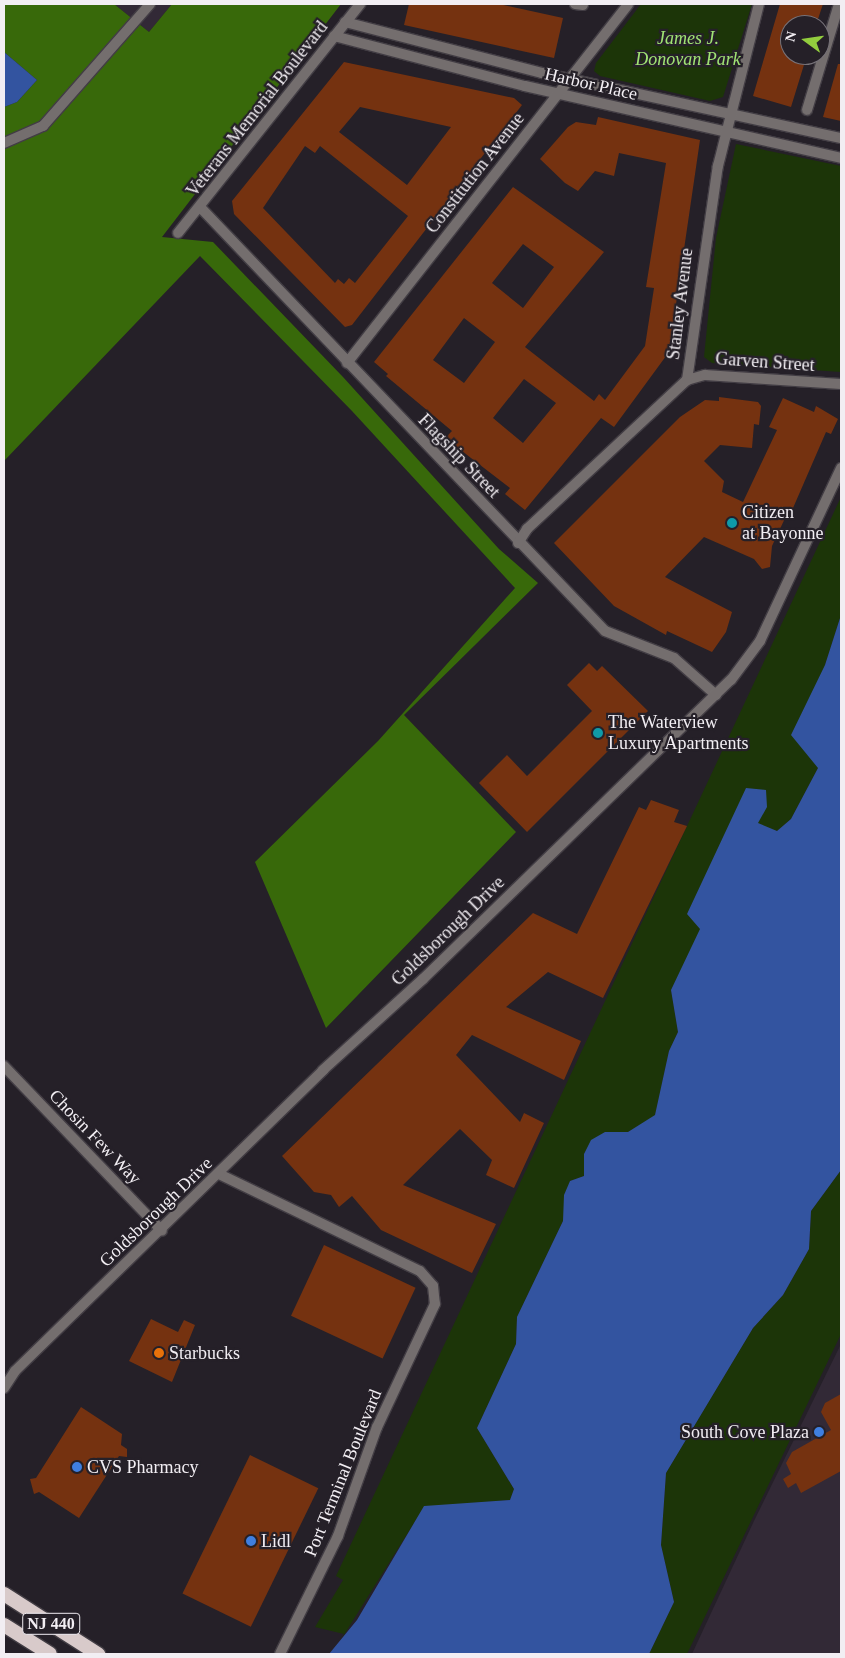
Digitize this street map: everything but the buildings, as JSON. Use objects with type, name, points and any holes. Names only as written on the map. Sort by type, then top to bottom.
[{"type":"highway","name":"NJ 440","points":[[4,1594],[98,1654]]},
{"type":"highway","name":"NJ 440","points":[[4,1625],[50,1654]]},
{"type":"street","name":"Veterans Memorial Boulevard","points":[[178,233],[360,4]]},
{"type":"street","name":"Constitution Avenue","points":[[347,363],[628,4]]},
{"type":"street","name":"Stanley Avenue","points":[[518,542],[527,529],[687,380],[704,242],[725,131],[759,4]]},
{"type":"street","points":[[807,110],[840,4]]},
{"type":"street","points":[[4,142],[43,126],[149,5]]},
{"type":"street","name":"Harbor Place","points":[[345,22],[570,78],[841,138]]},
{"type":"street","name":"Harbor Place","points":[[334,36],[558,93],[841,158]]},
{"type":"street","name":"Flagship Street","points":[[200,207],[605,631],[674,658],[716,695]]},
{"type":"street","name":"Garven Street","points":[[687,380],[705,375],[841,384]]},
{"type":"street","name":"Goldsborough Drive","points":[[4,1378],[15,1371],[162,1231],[716,695],[760,641],[841,468]]},
{"type":"street","name":"Chosin Few Way","points":[[4,1066],[162,1231]]},
{"type":"street","name":"Port Terminal Boulevard","points":[[219,1174],[420,1271],[433,1286],[435,1304],[377,1428],[338,1536],[280,1654]]},
{"type":"street","name":"Goldsborough Drive","points":[[4,1388],[15,1371]]},
{"type":"shaded area","points":[[114,4],[172,4],[149,32]]},
{"type":"shaded area","name":"South Cove Plaza","points":[[841,1344],[841,1654],[692,1654],[754,1521]]},
{"type":"green space","points":[[4,4],[114,4],[149,32],[172,4],[341,4],[162,237],[213,242],[343,377],[499,549],[538,583],[404,715],[516,832],[326,1028],[255,862],[378,741],[515,588],[352,411],[200,256],[4,461],[4,107],[17,102],[37,80],[4,52]]},
{"type":"green space","name":"James J. Donovan Park","points":[[641,4],[752,4],[723,97],[710,101],[600,76],[594,71],[596,63]]},
{"type":"green space","points":[[736,144],[841,166],[841,372],[712,363],[704,357],[716,238]]},
{"type":"green space","points":[[841,497],[841,615],[825,665],[818,768],[791,819],[777,831],[758,824],[671,990],[678,1032],[669,1051],[655,1116],[628,1132],[605,1132],[584,1154],[584,1176],[570,1181],[563,1221],[517,1317],[516,1344],[477,1428],[514,1489],[510,1500],[424,1507],[342,1638],[344,1634],[315,1627],[343,1580],[336,1576]]},
{"type":"green space","points":[[841,1170],[841,1334],[687,1654],[649,1654],[674,1602],[661,1545],[666,1473],[753,1328],[783,1295],[809,1249],[811,1211]]},
{"type":"water","points":[[4,52],[37,80],[17,102],[4,107]]},
{"type":"water","points":[[841,615],[841,1170],[811,1211],[809,1249],[783,1295],[753,1328],[666,1473],[661,1545],[674,1602],[649,1654],[329,1654],[357,1620],[424,1506],[510,1500],[514,1489],[477,1428],[516,1344],[517,1317],[563,1221],[564,1195],[570,1181],[584,1176],[584,1154],[591,1140],[605,1132],[628,1132],[655,1115],[669,1051],[678,1032],[671,990],[700,929],[687,914],[746,788],[766,790],[767,807],[758,823],[777,831],[791,819],[818,768],[791,735],[825,665]]},
{"type":"place","name":"Citizen at Bayonne","points":[[732,523]]},
{"type":"place","name":"The Waterview Luxury Apartments","points":[[598,733]]},
{"type":"place","name":"Starbucks","points":[[159,1353]]},
{"type":"place","name":"South Cove Plaza","points":[[819,1432]]},
{"type":"place","name":"CVS Pharmacy","points":[[77,1467]]},
{"type":"place","name":"Lidl","points":[[251,1541]]}]
